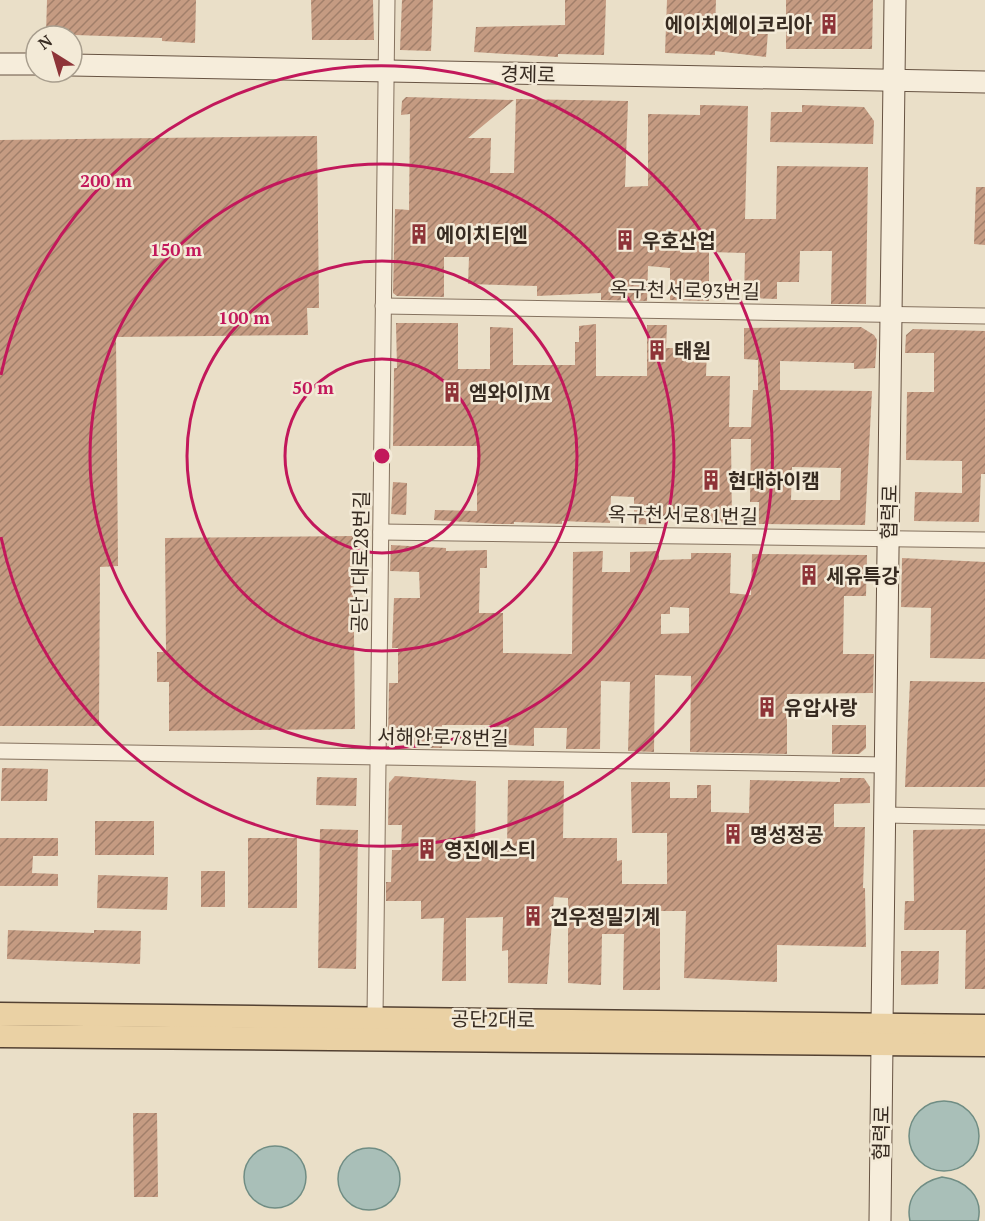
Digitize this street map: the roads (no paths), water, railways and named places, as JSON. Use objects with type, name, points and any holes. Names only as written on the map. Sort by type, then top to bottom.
[{"type":"main road","name":"공단2대로","points":[[0,1014],[375,1028],[882,1034],[985,1026]]},
{"type":"main road","name":"공단2대로","points":[[0,1036],[375,1028]]},
{"type":"main road","name":"공단2대로","points":[[882,1034],[985,1045]]},
{"type":"street","name":"공단1대로28번길","points":[[375,1028],[387,0]]},
{"type":"street","name":"협력로","points":[[880,1221],[895,0]]},
{"type":"street","points":[[0,64],[24,64]]},
{"type":"street","name":"경제로","points":[[84,65],[985,82]]},
{"type":"street","name":"옥구천서로93번길","points":[[383,306],[985,316]]},
{"type":"street","name":"옥구천서로81번길","points":[[381,532],[985,540]]},
{"type":"street","name":"서해안로78번길","points":[[0,751],[885,765]]},
{"type":"street","points":[[885,815],[985,817]]},
{"type":"water","points":[[951,1101],[964,1107],[973,1116],[977,1122],[979,1136],[977,1150],[969,1161],[958,1169],[937,1171],[919,1161],[911,1150],[909,1129],[919,1111],[930,1103]]},
{"type":"water","points":[[275,1146],[287,1148],[297,1155],[304,1165],[306,1177],[304,1189],[297,1199],[287,1206],[275,1208],[263,1206],[253,1199],[246,1189],[244,1177],[246,1165],[253,1155],[263,1148]]},
{"type":"water","points":[[369,1148],[381,1150],[391,1157],[398,1167],[400,1179],[398,1191],[391,1201],[381,1208],[369,1210],[357,1208],[347,1201],[340,1191],[338,1179],[340,1167],[347,1157],[357,1150]]},
{"type":"water","points":[[942,1177],[958,1182],[971,1191],[978,1204],[978,1221],[910,1221],[910,1205],[916,1192],[927,1183]]},
{"type":"place","name":"에이치에이코리아","points":[[829,24]]},
{"type":"place","name":"에이치티엔","points":[[419,234]]},
{"type":"place","name":"우호산업","points":[[625,240]]},
{"type":"place","name":"태원","points":[[657,350]]},
{"type":"place","name":"엠와이JM","points":[[452,392]]},
{"type":"place","name":"현대하이캠","points":[[711,480]]},
{"type":"place","name":"세유특강","points":[[809,575]]},
{"type":"place","name":"유압사랑","points":[[767,707]]},
{"type":"place","name":"명성정공","points":[[733,834]]},
{"type":"place","name":"영진에스티","points":[[427,849]]},
{"type":"place","name":"건우정밀기계","points":[[533,916]]}]
